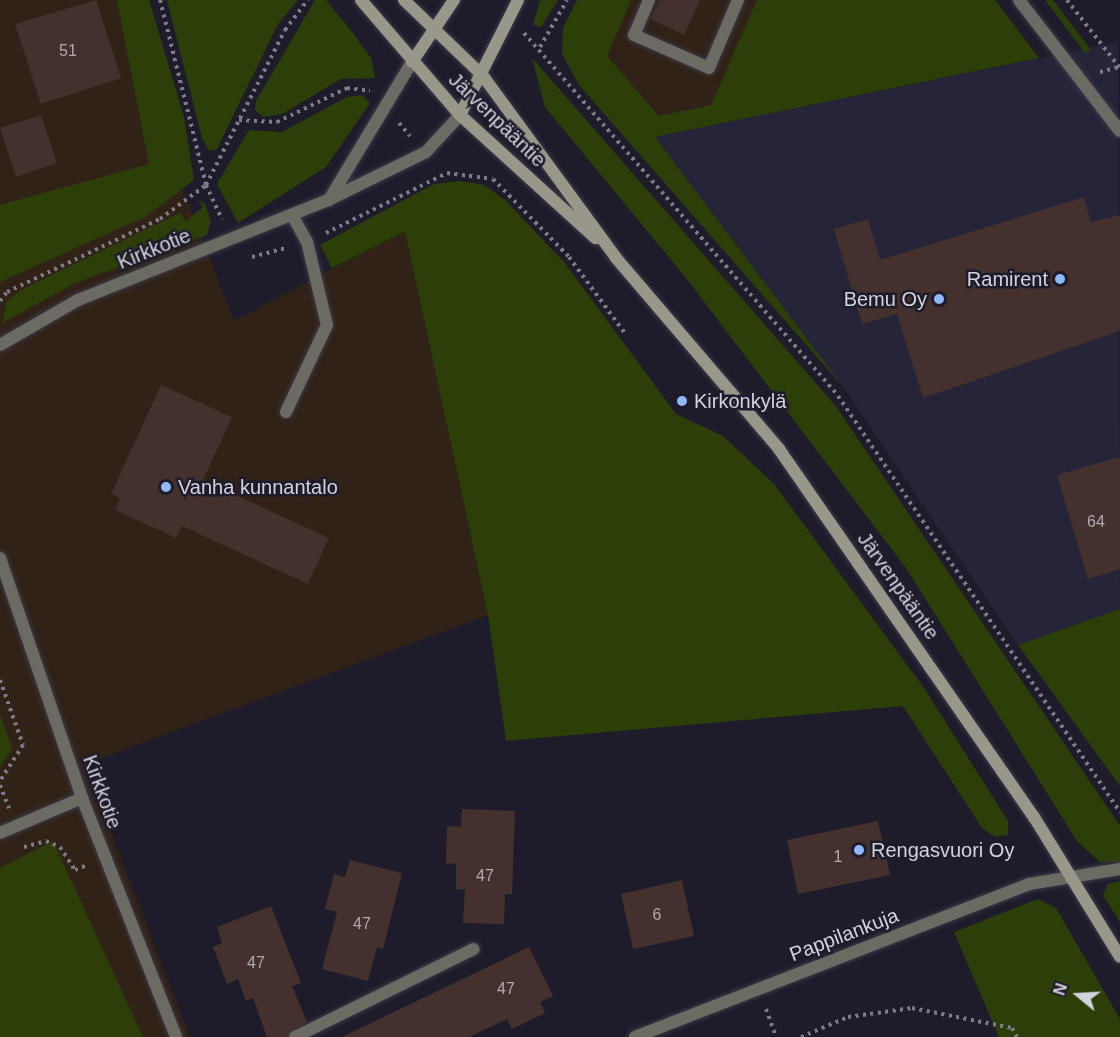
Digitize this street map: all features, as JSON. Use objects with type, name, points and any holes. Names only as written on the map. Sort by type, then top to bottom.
[{"type":"main road","name":"Järvenpääntie","points":[[361,0],[460,115],[616,258]]},
{"type":"main road","name":"Järvenpääntie","points":[[404,0],[436,26],[483,76],[616,258],[779,449],[1068,875],[1120,957]]},
{"type":"main road","points":[[412,62],[454,0]]},
{"type":"main road","points":[[460,115],[483,76],[518,0]]},
{"type":"street","points":[[649,0],[634,35],[709,68],[738,0]]},
{"type":"street","points":[[1019,0],[1120,131]]},
{"type":"street","points":[[328,200],[412,62]]},
{"type":"street","name":"Kirkkotie","points":[[0,345],[78,300],[328,200],[426,152],[460,115]]},
{"type":"street","points":[[286,412],[327,325],[307,242],[292,215]]},
{"type":"street","name":"Kirkkotie","points":[[0,558],[82,798],[176,1037]]},
{"type":"street","points":[[0,833],[82,798]]},
{"type":"street","name":"Pappilankuja","points":[[635,1037],[1029,884],[1068,875],[1120,869]]},
{"type":"street","points":[[295,1037],[474,949]]},
{"type":"path","points":[[160,0],[206,185],[240,260],[307,242],[447,173],[494,179],[569,257],[624,332]]},
{"type":"path","points":[[0,295],[160,219],[206,185],[285,30],[308,0]]},
{"type":"path","points":[[540,47],[567,0]]},
{"type":"path","points":[[1066,0],[1120,69]]},
{"type":"path","points":[[508,19],[540,47],[838,396],[1120,812]]},
{"type":"path","points":[[0,302],[7,292]]},
{"type":"path","points":[[0,680],[23,746],[0,781]]},
{"type":"path","points":[[0,785],[11,811]]},
{"type":"path","points":[[21,837],[25,849],[46,841],[60,847],[75,870],[106,858]]},
{"type":"path","points":[[758,989],[776,1037]]},
{"type":"path","points":[[801,1037],[848,1017],[912,1008],[1012,1028],[1017,1037]]},
{"type":"shaded area","points":[[0,0],[140,0],[175,169],[234,321],[405,230],[488,615],[85,764],[190,1037],[0,1037]]},
{"type":"shaded area","points":[[631,0],[757,0],[711,105],[659,116],[606,56]]},
{"type":"shaded area","points":[[1118,42],[1120,609],[1018,645],[844,388],[655,137]]},
{"type":"green space","points":[[117,0],[149,0],[184,117],[194,180],[145,217],[0,282],[0,205],[149,164]]},
{"type":"green space","points":[[167,0],[298,0],[278,24],[217,149],[209,151],[202,138]]},
{"type":"green space","points":[[315,0],[326,0],[352,32],[371,58],[375,78],[341,79],[282,114],[263,117],[255,110],[256,101]]},
{"type":"green space","points":[[540,0],[558,0],[541,27],[533,25]]},
{"type":"green space","points":[[577,0],[631,0],[607,56],[659,116],[711,105],[757,0],[995,0],[1039,58],[655,137],[844,388],[579,85],[562,54],[563,28]]},
{"type":"green space","points":[[1045,0],[1053,0],[1091,50],[1085,53]]},
{"type":"green space","points":[[532,58],[835,405],[1120,826],[1120,862],[1100,862],[1077,841],[906,568],[686,278],[545,107]]},
{"type":"green space","points":[[362,95],[370,103],[326,167],[238,223],[217,184],[249,130],[282,132],[347,97]]},
{"type":"green space","points":[[461,181],[484,185],[505,200],[564,262],[676,414],[723,436],[774,484],[924,688],[1008,821],[1008,835],[995,837],[982,828],[903,706],[506,741],[488,615],[405,231],[332,268],[320,245],[434,184]]},
{"type":"green space","points":[[197,199],[205,204],[211,222],[207,235],[75,283],[2,323],[7,301],[21,290],[180,213],[186,221],[203,207]]},
{"type":"green space","points":[[1120,609],[1120,786],[1018,645]]},
{"type":"green space","points":[[0,714],[12,749],[0,767]]},
{"type":"green space","points":[[53,841],[143,1037],[0,1037],[0,868]]},
{"type":"green space","points":[[1120,881],[1120,922],[1103,895],[1108,884]]},
{"type":"green space","points":[[1038,899],[1056,908],[1120,1019],[1120,1037],[999,1037],[954,932]]},
{"type":"building","points":[[96,0],[121,78],[41,104],[15,24]]},
{"type":"building","points":[[660,0],[700,0],[684,35],[651,19]]},
{"type":"building","points":[[41,115],[57,163],[16,177],[0,128]]},
{"type":"building","points":[[1084,197],[1091,222],[1120,215],[1120,331],[923,398],[897,314],[862,324],[834,229],[868,219],[880,260]]},
{"type":"building","name":"Vanha kunnantalo","points":[[161,385],[232,417],[203,480],[329,538],[308,584],[182,526],[176,538],[115,510],[120,498],[111,494]]},
{"type":"building","points":[[1120,457],[1120,569],[1088,579],[1057,475]]},
{"type":"building","points":[[462,809],[515,811],[512,894],[505,894],[504,924],[463,923],[465,890],[456,889],[456,864],[446,863],[447,826],[461,827]]},
{"type":"building","points":[[878,821],[890,875],[798,894],[787,840]]},
{"type":"building","points":[[350,860],[402,873],[383,949],[377,947],[368,981],[322,969],[337,912],[325,909],[334,874],[345,877]]},
{"type":"building","points":[[682,880],[694,936],[633,949],[621,894]]},
{"type":"building","points":[[271,906],[301,983],[292,986],[307,1022],[287,1037],[267,1037],[253,998],[246,1001],[238,979],[227,984],[213,947],[222,943],[217,927]]},
{"type":"building","points":[[529,947],[553,996],[540,1002],[545,1013],[512,1029],[507,1019],[469,1037],[342,1037]]},
{"type":"place","name":"Ramirent","points":[[1060,279]]},
{"type":"place","name":"Bemu Oy","points":[[939,299]]},
{"type":"place","name":"Kirkonkylä","points":[[682,401]]},
{"type":"place","name":"Vanha kunnantalo","points":[[166,487]]},
{"type":"place","name":"Rengasvuori Oy","points":[[859,850]]}]
